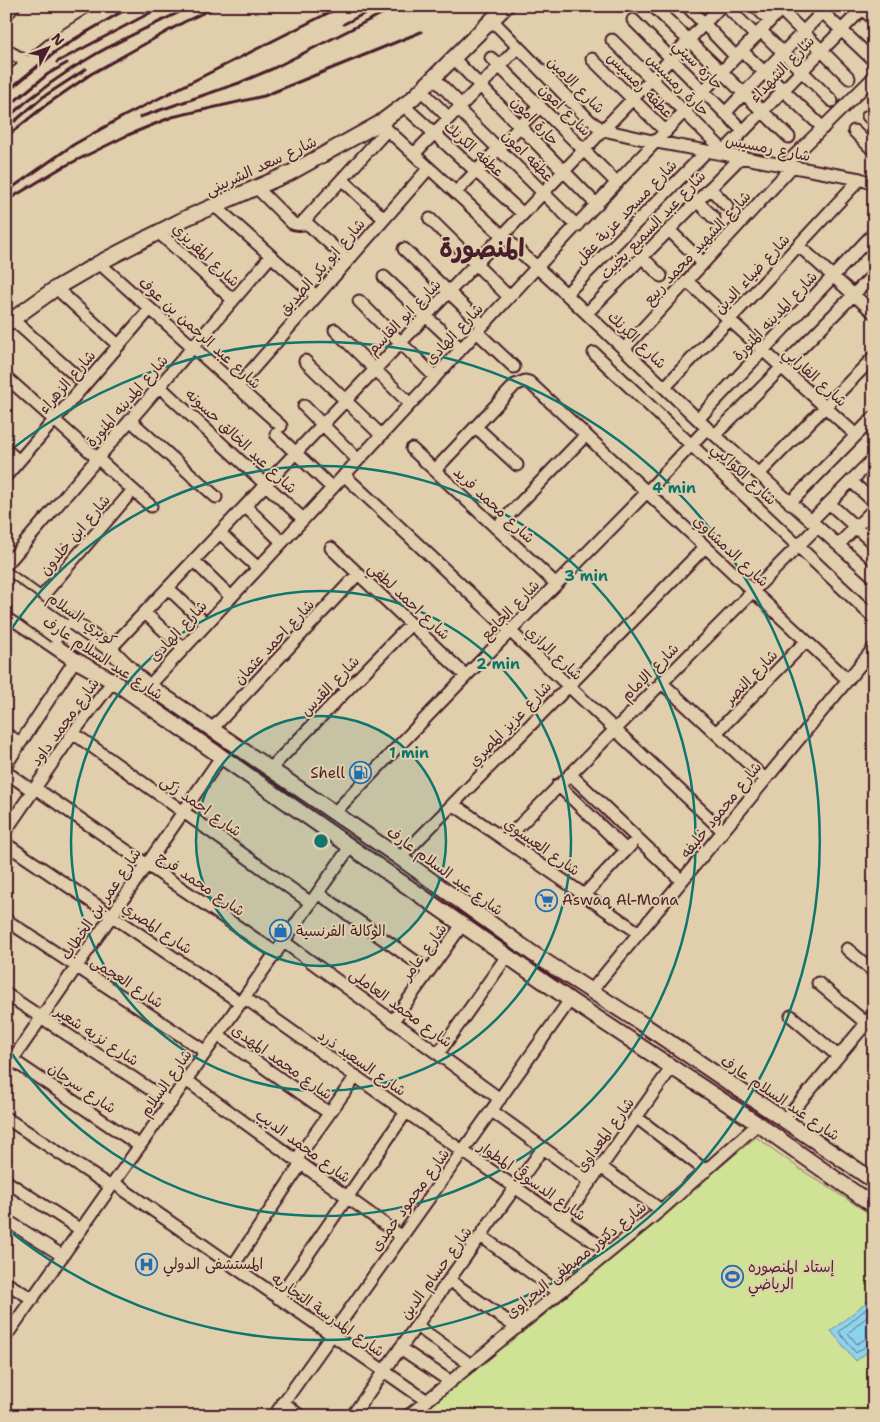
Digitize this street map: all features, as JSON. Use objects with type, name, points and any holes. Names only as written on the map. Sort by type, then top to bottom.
[{"type":"main road","points":[[6,83],[29,62],[58,41],[114,6]]},
{"type":"main road","name":"شارع سعد الشربينى","points":[[9,322],[56,288],[98,263],[186,218],[257,188],[384,126],[506,6]]},
{"type":"main road","name":"شارع عبد السلام عارف","points":[[6,575],[110,650],[144,683],[400,858],[525,948],[874,1182]]},
{"type":"main road","name":"كوبري السلام","points":[[6,584],[113,681]]},
{"type":"main road","name":"كوبري السلام","points":[[6,600],[144,683]]},
{"type":"main road","points":[[36,635],[55,609]]},
{"type":"main road","name":"شارع عبد السلام عارف","points":[[6,613],[75,660],[113,681],[570,1000],[758,1124],[874,1206]]},
{"type":"street","points":[[6,15],[14,6]]},
{"type":"street","points":[[653,6],[789,137]]},
{"type":"street","points":[[687,6],[704,24],[739,54],[764,72],[823,128]]},
{"type":"street","name":"شارع ابو القاسم","points":[[110,650],[400,342],[721,6]]},
{"type":"street","points":[[726,6],[783,52],[832,101]]},
{"type":"street","points":[[755,6],[770,21]]},
{"type":"street","points":[[862,7],[874,20]]},
{"type":"street","name":"شارع الشهداء","points":[[722,152],[862,7]]},
{"type":"street","points":[[782,8],[849,78]]},
{"type":"street","name":"شارع الهادى","points":[[144,683],[183,648],[206,624],[537,267],[782,8]]},
{"type":"street","points":[[725,113],[803,32],[822,8],[841,30],[872,59]]},
{"type":"street","name":"شارع الامين","points":[[491,19],[590,121],[603,130],[657,142]]},
{"type":"street","name":"حارة سيتي","points":[[633,20],[743,131]]},
{"type":"street","name":"حارة رمسيس","points":[[612,40],[685,112],[722,152]]},
{"type":"street","points":[[414,154],[518,47]]},
{"type":"street","points":[[6,50],[29,62]]},
{"type":"street","name":"حارة امون","points":[[453,58],[596,205]]},
{"type":"street","name":"شارع امون","points":[[491,58],[617,183]]},
{"type":"street","name":"عطفه رمسيس","points":[[592,58],[666,132]]},
{"type":"street","name":"عطفه امون","points":[[434,77],[498,148],[577,226]]},
{"type":"street","name":"شارع الشهيد محمد ربيع","points":[[625,348],[687,281],[787,167],[874,77]]},
{"type":"street","points":[[421,90],[449,118]]},
{"type":"street","name":"عطفه الكرنك","points":[[404,106],[523,214]]},
{"type":"street","points":[[456,192],[540,106]]},
{"type":"street","points":[[301,224],[342,179],[384,126]]},
{"type":"street","name":"شارع الكرنك","points":[[384,126],[625,348],[711,431],[814,524],[872,572]]},
{"type":"street","points":[[854,131],[874,151]]},
{"type":"street","name":"شارع رمسيس","points":[[657,142],[722,152],[740,158],[860,179],[874,184]]},
{"type":"street","name":"شارع مسجد عزبة عقل","points":[[566,294],[706,151]]},
{"type":"street","name":"شارع عبد السميع بخيت","points":[[587,313],[740,158]]},
{"type":"street","name":"شارع ابو بكر الصديق","points":[[236,387],[429,168]]},
{"type":"street","points":[[342,179],[384,219]]},
{"type":"street","name":"شارع ضياء الدين","points":[[665,387],[730,320],[860,179]]},
{"type":"street","points":[[257,188],[292,223],[309,225],[348,260]]},
{"type":"street","points":[[710,188],[727,206]]},
{"type":"street","points":[[697,201],[714,218]]},
{"type":"street","points":[[215,206],[316,296]]},
{"type":"street","points":[[430,219],[509,297]]},
{"type":"street","points":[[669,230],[703,263]]},
{"type":"street","name":"شارع المقريزي","points":[[158,232],[233,300]]},
{"type":"street","name":"شارع المدينه المنورة","points":[[698,419],[874,233]]},
{"type":"street","points":[[799,246],[874,313]]},
{"type":"street","points":[[404,249],[449,292],[514,367]]},
{"type":"street","name":"شارع المدينه المنورة","points":[[6,565],[271,256]]},
{"type":"street","points":[[642,257],[662,276]]},
{"type":"street","name":"شارع عبد الرحمن بن عوف","points":[[98,263],[236,387],[278,430],[295,453],[332,488]]},
{"type":"street","name":"شارع الجامع","points":[[334,813],[691,444],[711,431],[782,368],[874,274]]},
{"type":"street","points":[[384,276],[461,349]]},
{"type":"street","name":"شارع الفارابي","points":[[687,281],[856,435]]},
{"type":"street","points":[[56,288],[118,345]]},
{"type":"street","points":[[359,301],[435,377]]},
{"type":"street","name":"شارع الزهراء","points":[[6,476],[150,309]]},
{"type":"street","points":[[9,322],[85,384]]},
{"type":"street","points":[[335,330],[410,404]]},
{"type":"street","name":"شارع الكواكبي","points":[[594,353],[874,618]]},
{"type":"street","points":[[759,474],[874,357]]},
{"type":"street","points":[[305,361],[381,435]]},
{"type":"street","points":[[6,377],[151,506]]},
{"type":"street","name":"شارع الدمشاوي","points":[[476,427],[515,385],[525,381],[529,382],[848,680]]},
{"type":"street","name":"شارع عبد الخالق حسونه","points":[[159,386],[304,519]]},
{"type":"street","points":[[304,406],[358,460]]},
{"type":"street","points":[[790,502],[874,417]]},
{"type":"street","points":[[130,420],[216,497]]},
{"type":"street","points":[[435,470],[476,427],[517,465]]},
{"type":"street","points":[[496,528],[585,436]]},
{"type":"street","name":"شارع محمد فريد","points":[[412,449],[556,584]]},
{"type":"street","points":[[6,450],[19,461]]},
{"type":"street","name":"شارع الإمام","points":[[505,840],[798,546],[829,503],[874,458]]},
{"type":"street","name":"شارع الرازي","points":[[344,474],[722,831]]},
{"type":"street","points":[[851,481],[874,502]]},
{"type":"street","name":"شارع ابن خلدون","points":[[40,599],[133,490]]},
{"type":"street","points":[[829,503],[874,544]]},
{"type":"street","points":[[245,506],[282,542]]},
{"type":"street","points":[[838,545],[874,509]]},
{"type":"street","points":[[220,532],[258,568]]},
{"type":"street","name":"شارع عزيز المصري","points":[[400,858],[705,547]]},
{"type":"street","name":"شارع احمد لطفي","points":[[331,548],[466,676]]},
{"type":"street","points":[[194,561],[231,596]]},
{"type":"street","name":"شارع احمد عثمان","points":[[212,729],[358,574]]},
{"type":"street","points":[[168,588],[206,624]]},
{"type":"street","points":[[145,613],[183,648]]},
{"type":"street","name":"شارع القدس","points":[[270,769],[411,624]]},
{"type":"street","name":"شارع النصر","points":[[716,733],[806,642]]},
{"type":"street","name":"شارع محمود خليفه","points":[[591,991],[874,648]]},
{"type":"street","points":[[6,765],[75,660]]},
{"type":"street","name":"شارع محمد داود","points":[[6,830],[73,733],[113,681]]},
{"type":"street","points":[[662,682],[765,779]]},
{"type":"street","name":"شارع احمد زكى","points":[[73,733],[183,812],[429,971]]},
{"type":"street","points":[[6,734],[20,743]]},
{"type":"street","name":"شارع عمر بن الخطاب","points":[[8,1062],[42,1018],[221,757]]},
{"type":"street","name":"شارع محمد فرج","points":[[6,772],[147,864],[276,953]]},
{"type":"street","points":[[570,774],[682,881]]},
{"type":"street","points":[[558,785],[626,850]]},
{"type":"street","name":"شارع العيسوي","points":[[453,804],[639,933]]},
{"type":"street","points":[[584,895],[637,838]]},
{"type":"street","name":"شارع المصري","points":[[6,844],[112,916],[243,1000]]},
{"type":"street","name":"شارع السلام","points":[[6,1336],[350,847]]},
{"type":"street","name":"شارع العجمى","points":[[6,920],[206,1052]]},
{"type":"street","name":"شارع عامر","points":[[393,1021],[462,925]]},
{"type":"street","name":"شارع محمد العاملى","points":[[284,942],[500,1099]]},
{"type":"street","points":[[847,949],[874,972]]},
{"type":"street","points":[[438,1054],[507,956]]},
{"type":"street","points":[[784,1120],[870,1019],[818,983]]},
{"type":"street","name":"شارع نزيه شعير","points":[[6,994],[171,1103]]},
{"type":"street","name":"شارع السعيد ذرد","points":[[243,1000],[356,1076],[463,1152]]},
{"type":"street","name":"شارع محمود حمدى","points":[[274,1416],[570,1000]]},
{"type":"street","points":[[791,1016],[838,1056]]},
{"type":"street","name":"شارع محمد المهدى","points":[[218,1035],[329,1113]]},
{"type":"street","name":"شارع سرحان","points":[[8,1062],[140,1146]]},
{"type":"street","name":"شارع المعداوى","points":[[563,1220],[672,1067]]},
{"type":"street","points":[[233,1266],[329,1113],[356,1076]]},
{"type":"street","name":"شارع محمد الديب","points":[[186,1080],[402,1237]]},
{"type":"street","points":[[492,1111],[590,1182]]},
{"type":"street","points":[[278,1298],[406,1112]]},
{"type":"street","name":"شارع المدرسة التجاريه","points":[[6,1118],[112,1185],[233,1266],[427,1401]]},
{"type":"street","points":[[636,1118],[706,1171]]},
{"type":"street","name":"شارع دكتور مصطفى البحراوى","points":[[408,1416],[661,1210],[758,1124]]},
{"type":"street","name":"شارع حسام الدين","points":[[352,1416],[543,1148]]},
{"type":"street","name":"شارع الدسوقي المطوار","points":[[463,1152],[609,1252]]},
{"type":"street","points":[[601,1167],[661,1210]]},
{"type":"street","points":[[6,1180],[81,1230]]},
{"type":"street","points":[[6,1220],[63,1256]]},
{"type":"street","points":[[481,1236],[559,1293]]},
{"type":"street","points":[[450,1280],[517,1328]]},
{"type":"street","points":[[6,1283],[33,1299]]},
{"type":"street","points":[[417,1326],[471,1365]]},
{"type":"street","points":[[400,1348],[450,1382]]},
{"type":"street","points":[[283,1402],[300,1416]]},
{"type":"green space","name":"إستاد المنصوره الرياضي","points":[[756,1137],[800,1169],[873,1216],[874,1404],[859,1416],[417,1416],[526,1326],[528,1328],[547,1313]]},
{"type":"water","points":[[874,1296],[874,1347],[856,1361],[831,1331]]},
{"type":"railway","points":[[6,92],[55,52],[132,6]]},
{"type":"railway","points":[[57,62],[163,6]]},
{"type":"railway","points":[[6,119],[72,68],[120,41],[192,6]]},
{"type":"railway","points":[[6,137],[46,105],[91,74],[184,22],[218,6]]},
{"type":"railway","points":[[6,192],[73,145],[124,116],[342,6]]},
{"type":"railway","points":[[344,24],[379,6]]},
{"type":"railway","points":[[140,117],[239,83],[272,69],[397,6]]},
{"type":"railway","points":[[6,201],[61,168],[128,135],[172,117],[264,96],[421,32]]},
{"type":"railway","points":[[6,108],[48,74],[67,63]]},
{"type":"railway","points":[[15,121],[43,97],[86,69]]},
{"type":"place","name":"Shell","points":[[361,773]]},
{"type":"place","name":"Aswaq Al-Mona","points":[[546,900]]},
{"type":"place","name":"الوكالة الفرنسية","points":[[280,931]]},
{"type":"place","name":"المستشفى الدولي","points":[[147,1264]]},
{"type":"place","name":"إستاد المنصوره الرياضي","points":[[732,1276]]},
{"type":"district","name":"المنصورة","points":[[482,248]]}]
